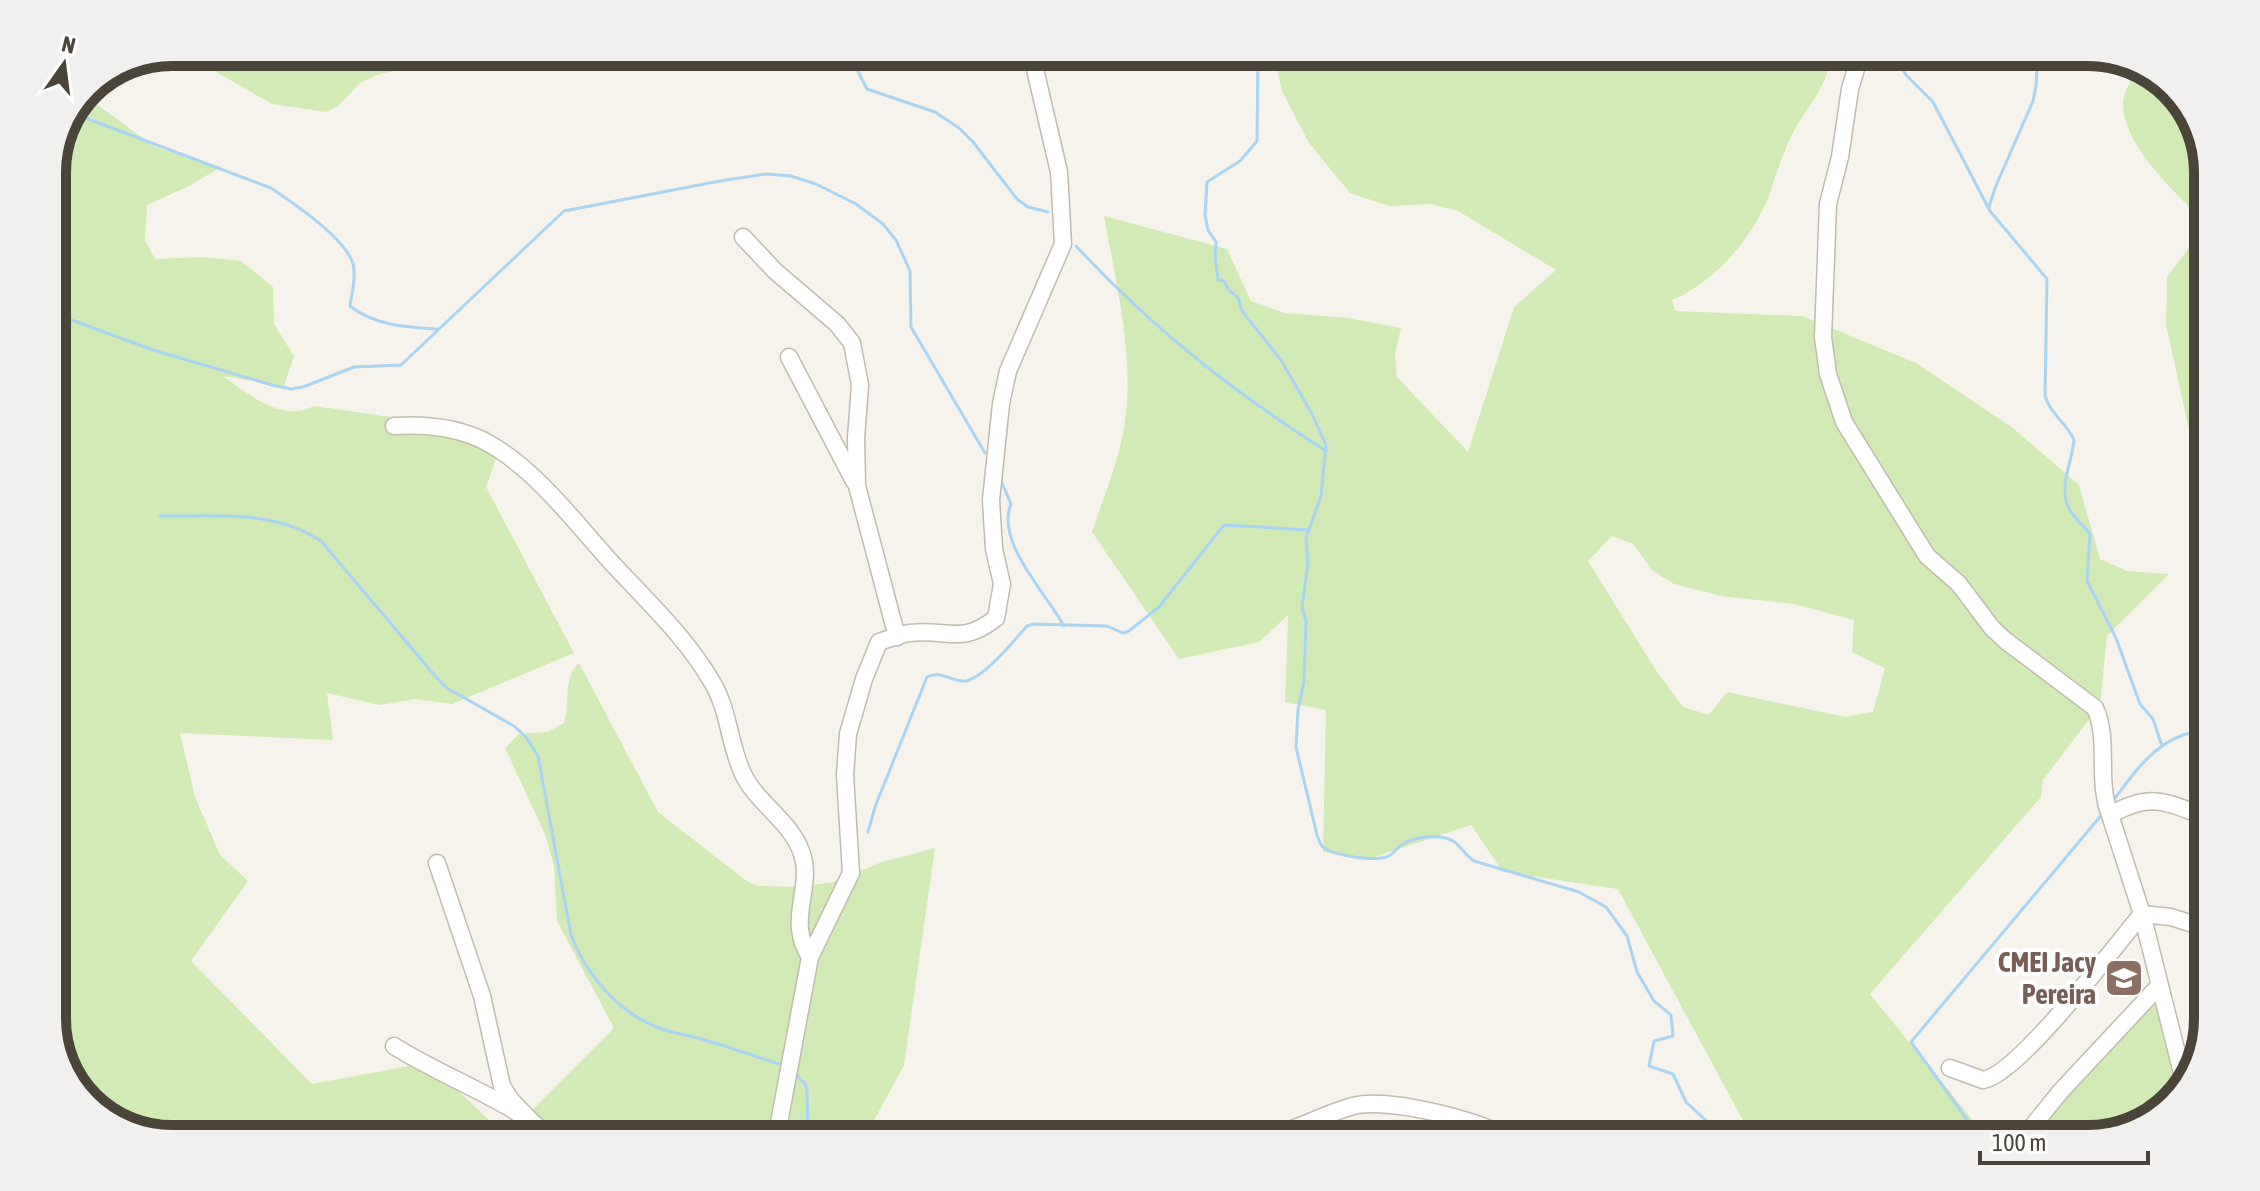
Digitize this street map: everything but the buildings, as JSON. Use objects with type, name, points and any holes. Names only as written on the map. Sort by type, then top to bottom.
[{"type":"street","points":[[779,1125],[810,957],[851,873],[845,775],[848,734],[864,679],[879,642],[910,633],[963,636],[982,629],[996,618],[1002,584],[994,549],[991,500],[1001,404],[1008,371],[1063,244],[1059,172],[1034,66]]},
{"type":"street","points":[[1857,66],[1828,204],[1826,236],[1823,337],[1828,374],[1839,412],[1927,556],[1959,584],[1992,628],[2006,641],[2095,708],[2100,720],[2102,787],[2142,914],[2181,1070]]},
{"type":"street","points":[[743,237],[775,271],[837,324],[852,343],[860,385],[856,438],[857,486]]},
{"type":"street","points":[[789,357],[857,486],[897,637]]},
{"type":"street","points":[[394,426],[425,425],[450,429],[475,437],[507,456],[549,494],[668,624],[694,657],[719,696],[742,772],[800,847],[805,867],[798,925],[810,957]]},
{"type":"street","points":[[2110,815],[2144,800],[2158,800],[2194,812]]},
{"type":"street","points":[[437,863],[482,996],[502,1086],[534,1124]]},
{"type":"street","points":[[2142,914],[2171,917],[2194,924]]},
{"type":"street","points":[[1950,1068],[1983,1080],[1999,1073],[2026,1051],[2142,914]]},
{"type":"street","points":[[2033,1125],[2060,1092],[2159,986]]},
{"type":"street","points":[[394,1046],[534,1124]]},
{"type":"street","points":[[1299,1125],[1352,1107],[1375,1103],[1481,1125]]},
{"type":"green space","points":[[206,66],[412,66],[360,83],[338,106],[326,112],[272,104]]},
{"type":"green space","points":[[1276,66],[1829,66],[1822,85],[1791,137],[1754,226],[1718,270],[1672,300],[1675,311],[1802,316],[1916,363],[2013,428],[2079,485],[2100,559],[2127,571],[2169,574],[2107,636],[2100,705],[2043,780],[2041,797],[1870,994],[1977,1125],[1745,1125],[1618,889],[1503,872],[1471,825],[1368,859],[1323,852],[1326,710],[1285,702],[1288,615],[1259,642],[1179,659],[1092,532],[1121,443],[1128,389],[1122,314],[1104,216],[1227,249],[1251,301],[1284,313],[1348,318],[1401,328],[1395,355],[1397,377],[1468,452],[1514,307],[1556,270],[1458,211],[1431,204],[1389,206],[1350,193],[1309,143],[1282,91]],"holes":[[[1612,536],[1633,544],[1653,571],[1674,584],[1721,596],[1794,604],[1854,620],[1852,652],[1885,668],[1873,712],[1845,717],[1727,692],[1709,715],[1683,707],[1655,669],[1588,561]]]},
{"type":"green space","points":[[2133,76],[2147,84],[2168,102],[2183,125],[2194,165],[2194,212],[2155,170],[2133,138],[2123,104]]},
{"type":"green space","points":[[96,104],[155,147],[221,167],[147,205],[145,240],[155,259],[202,257],[241,261],[273,287],[274,324],[294,356],[284,386],[223,376],[254,398],[278,409],[302,410],[314,406],[489,431],[497,455],[486,487],[574,653],[452,704],[416,699],[380,705],[327,693],[333,740],[180,733],[195,797],[220,855],[248,881],[191,961],[312,1084],[420,1064],[446,1079],[493,1124],[526,1116],[614,1028],[557,921],[554,866],[545,834],[505,748],[519,734],[548,732],[564,723],[571,675],[579,663],[658,812],[748,882],[759,886],[798,887],[833,882],[882,862],[935,848],[904,1065],[872,1125],[172,1125],[138,1119],[102,1099],[77,1066],[66,1026],[66,165],[77,125],[88,107]]},
{"type":"green space","points":[[2194,241],[2194,439],[2189,430],[2166,324],[2167,277]]},
{"type":"green space","points":[[2152,987],[2178,1075],[2168,1089],[2147,1107],[2116,1121],[2088,1125],[2038,1125]]},
{"type":"waterway","points":[[855,66],[867,89],[935,112],[959,128],[1017,199],[1028,207],[1048,212]]},
{"type":"waterway","points":[[1258,66],[1257,141],[1240,161],[1207,182],[1205,215],[1208,230],[1216,242],[1218,280],[1224,281],[1238,298],[1242,311],[1281,360],[1326,445],[1321,496],[1306,538],[1308,563],[1302,608],[1306,621],[1304,681],[1298,710],[1296,747],[1317,835],[1327,850],[1375,858],[1389,856],[1401,845],[1413,840],[1446,838],[1474,861],[1579,892],[1606,907],[1627,936],[1637,972],[1654,1001],[1671,1015],[1673,1036],[1654,1041],[1649,1066],[1673,1074],[1686,1102],[1711,1125]]},
{"type":"waterway","points":[[1901,66],[1933,102],[1990,211],[2047,279],[2045,396],[2074,440],[2065,483],[2066,500],[2071,512],[2090,534],[2087,581],[2116,638],[2140,704],[2153,719],[2162,746]]},
{"type":"waterway","points":[[1989,207],[2033,101],[2037,66]]},
{"type":"waterway","points":[[82,117],[271,188],[316,221],[347,252],[354,271],[350,306],[381,322],[437,329]]},
{"type":"waterway","points":[[69,319],[153,350],[272,385],[291,389],[303,387],[354,367],[401,365],[564,211],[720,181],[766,174],[791,176],[816,184],[856,204],[883,224],[896,240],[910,271],[911,327],[985,453]]},
{"type":"waterway","points":[[1076,246],[1134,304],[1194,357],[1326,451]]},
{"type":"waterway","points":[[1001,481],[1011,504],[1008,519],[1016,551],[1064,626]]},
{"type":"waterway","points":[[160,516],[263,519],[303,531],[321,541],[447,688],[514,726],[526,737],[538,756],[571,935],[585,964],[606,991],[630,1013],[659,1028],[779,1064]]},
{"type":"waterway","points":[[868,832],[927,677],[941,675],[959,681],[971,679],[998,658],[1027,626],[1033,624],[1107,626],[1123,633],[1129,631],[1159,607],[1224,525],[1309,530]]},
{"type":"waterway","points":[[2113,801],[2144,762],[2162,746],[2185,734],[2194,734]]},
{"type":"waterway","points":[[1971,1125],[1911,1042],[2104,812]]},
{"type":"waterway","points":[[796,1074],[807,1091],[808,1125]]},
{"type":"place","name":"CMEI Jacy Pereira","points":[[2124,978]]}]
